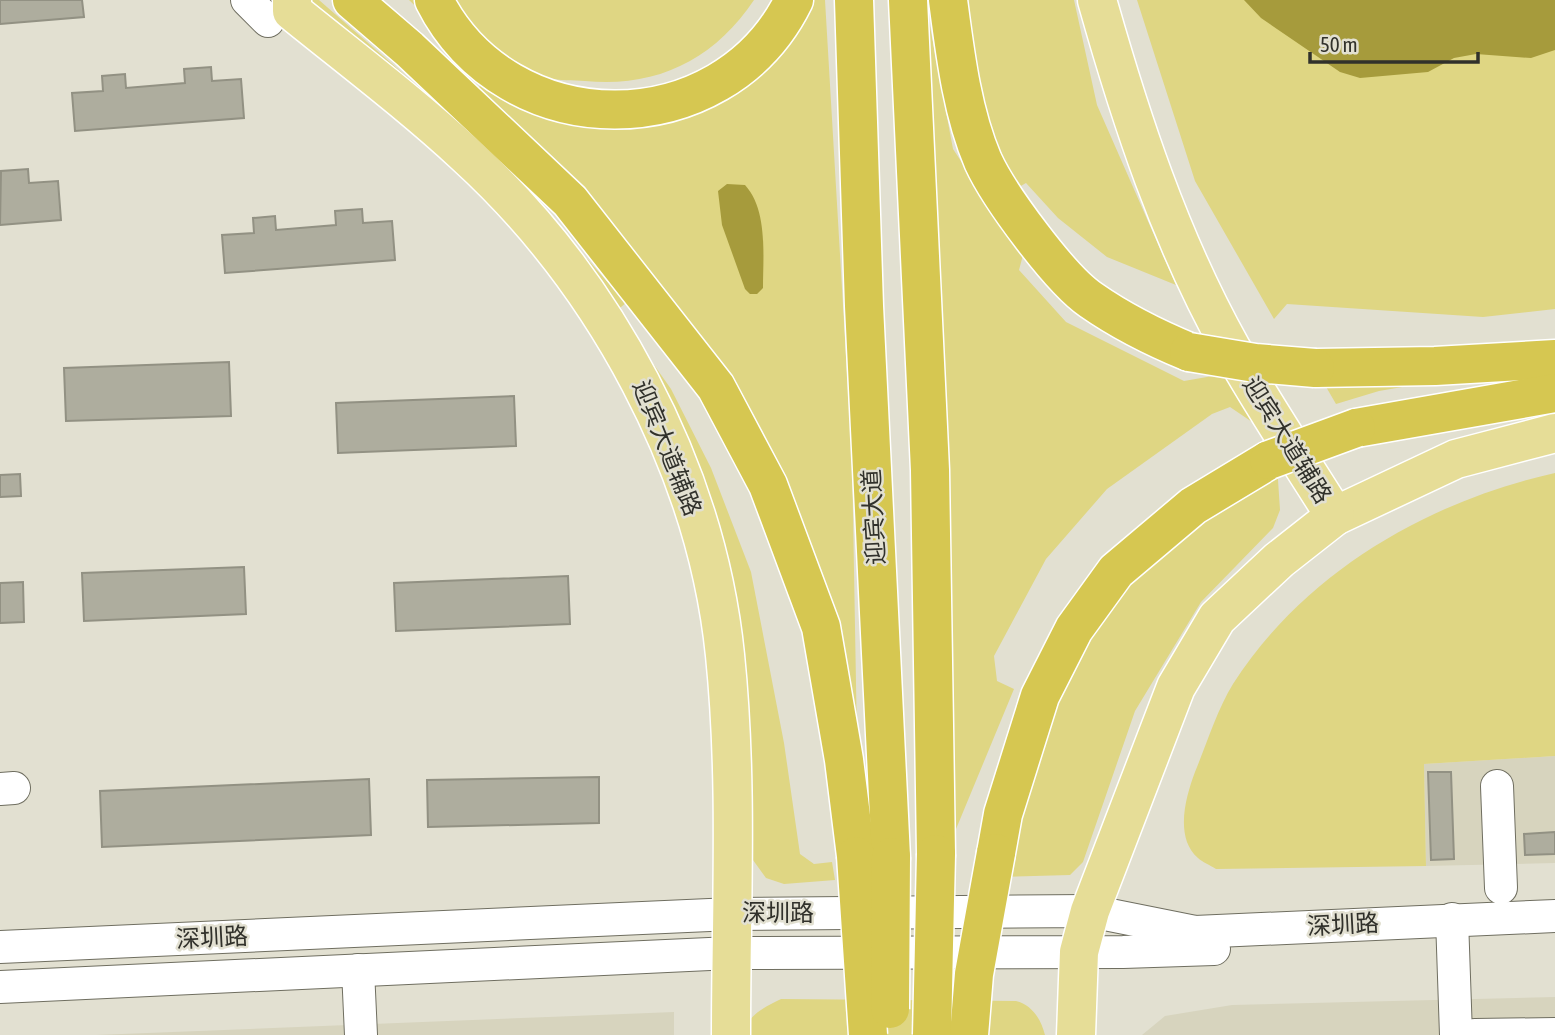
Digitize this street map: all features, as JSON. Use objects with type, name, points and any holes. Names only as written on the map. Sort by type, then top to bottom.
[{"type":"highway","points":[[352,0],[409,49],[570,201],[716,387],[768,485],[821,627],[844,760],[873,857],[868,1035]]},
{"type":"highway","points":[[434,0],[456,37],[483,65],[511,85],[548,101],[629,111],[690,98],[743,66],[781,27],[794,0]]},
{"type":"highway","name":"迎宾大道","points":[[854,0],[865,320],[873,857],[890,1035]]},
{"type":"highway","points":[[908,0],[930,470],[936,854],[932,1035]]},
{"type":"highway","points":[[948,0],[963,93],[984,161],[1014,213],[1088,298],[1154,337],[1189,352],[1255,363],[1315,368],[1435,366],[1555,359]]},
{"type":"highway","points":[[969,1035],[974,974],[1003,814],[1040,696],[1074,629],[1116,571],[1193,506],[1269,460],[1356,428],[1555,393]]},
{"type":"main road","name":"迎宾大道辅路","points":[[1076,1035],[1079,952],[1090,911],[1176,687],[1217,618],[1279,559],[1335,516],[1231,348],[1194,273],[1132,121],[1097,0]]},
{"type":"main road","name":"迎宾大道辅路","points":[[275,7],[467,156],[522,212],[592,298],[644,385],[703,541],[725,652],[734,758],[731,1035]]},
{"type":"main road","points":[[1335,516],[1456,459],[1555,433]]},
{"type":"street","points":[[1497,786],[1501,888]]},
{"type":"street","name":"深圳路","points":[[0,947],[732,914],[1090,911],[1195,932],[1452,927],[1555,933]]},
{"type":"street","name":"深圳路","points":[[0,987],[731,953],[1199,949],[1555,916]]},
{"type":"street","points":[[1452,927],[1456,1035]]},
{"type":"street","points":[[358,970],[361,1035]]},
{"type":"street","points":[[1475,1035],[1555,1034]]},
{"type":"shaded area","points":[[301,0],[319,0],[495,154],[626,303],[616,311],[671,389],[711,468],[751,572],[784,743],[800,854],[814,864],[832,862],[835,880],[784,884],[766,878],[745,849],[735,645],[648,372]]},
{"type":"shaded area","points":[[409,0],[754,0],[721,39],[702,54],[659,74],[636,80],[611,82],[548,78],[505,56],[488,75]]},
{"type":"shaded area","points":[[803,0],[825,0],[852,458],[858,795],[788,502],[473,89],[486,84],[699,104]]},
{"type":"shaded area","points":[[925,0],[953,149],[1023,255],[1019,270],[1066,322],[1184,381],[1224,374],[1258,426],[1230,407],[1212,414],[1107,489],[1046,559],[994,656],[997,681],[1014,689],[949,846]]},
{"type":"shaded area","points":[[955,0],[1074,0],[1097,105],[1176,285],[1107,257],[1058,218],[1026,183],[1012,191],[985,142]]},
{"type":"shaded area","points":[[1137,0],[1555,0],[1555,309],[1483,317],[1287,304],[1274,319],[1195,181]]},
{"type":"shaded area","points":[[1244,0],[1555,0],[1555,50],[1531,58],[1476,54],[1454,58],[1428,72],[1360,78],[1340,72],[1261,18]]},
{"type":"shaded area","points":[[727,184],[745,185],[758,207],[763,234],[763,288],[757,294],[750,294],[745,289],[722,225],[718,191]]},
{"type":"shaded area","points":[[1524,366],[1379,391],[1336,404],[1318,373]]},
{"type":"shaded area","points":[[1277,465],[1280,510],[1273,528],[1201,602],[1135,711],[1083,862],[1070,875],[998,877],[1072,644],[1124,574]]},
{"type":"shaded area","points":[[1555,473],[1555,756],[1424,764],[1426,866],[1216,869],[1198,858],[1186,839],[1184,816],[1192,782],[1212,727],[1233,684],[1262,644],[1295,608],[1373,547],[1416,523],[1461,502]]},
{"type":"shaded area","points":[[1555,756],[1555,863],[1426,866],[1424,764]]},
{"type":"shaded area","points":[[1555,997],[1555,1035],[1142,1035],[1165,1016],[1232,1005]]},
{"type":"shaded area","points":[[781,999],[1016,1001],[1035,1014],[1045,1035],[742,1035],[752,1017]]},
{"type":"shaded area","points":[[674,1012],[674,1035],[96,1035]]},
{"type":"building","points":[[0,0],[82,0],[84,17],[0,24]]},
{"type":"building","points":[[211,67],[212,81],[241,79],[244,118],[75,131],[72,93],[103,91],[102,76],[125,74],[126,88],[185,83],[184,69]]},
{"type":"building","points":[[28,169],[29,183],[58,181],[61,220],[0,225],[1,171]]},
{"type":"building","points":[[362,209],[363,223],[392,221],[395,260],[225,273],[222,235],[254,233],[253,218],[275,216],[276,230],[336,225],[335,211]]},
{"type":"building","points":[[229,362],[231,416],[66,421],[64,368]]},
{"type":"building","points":[[514,396],[516,446],[338,453],[336,403]]},
{"type":"building","points":[[20,474],[21,496],[0,497],[0,475]]},
{"type":"building","points":[[244,567],[246,614],[84,621],[82,573]]},
{"type":"building","points":[[568,576],[570,624],[396,631],[394,583]]},
{"type":"building","points":[[23,582],[24,622],[0,623],[0,583]]},
{"type":"building","points":[[1428,772],[1451,772],[1454,859],[1431,860]]},
{"type":"building","points":[[599,777],[599,823],[428,827],[427,780]]},
{"type":"building","points":[[369,779],[371,835],[102,847],[100,791]]},
{"type":"building","points":[[1555,832],[1555,854],[1525,855],[1524,834]]}]
